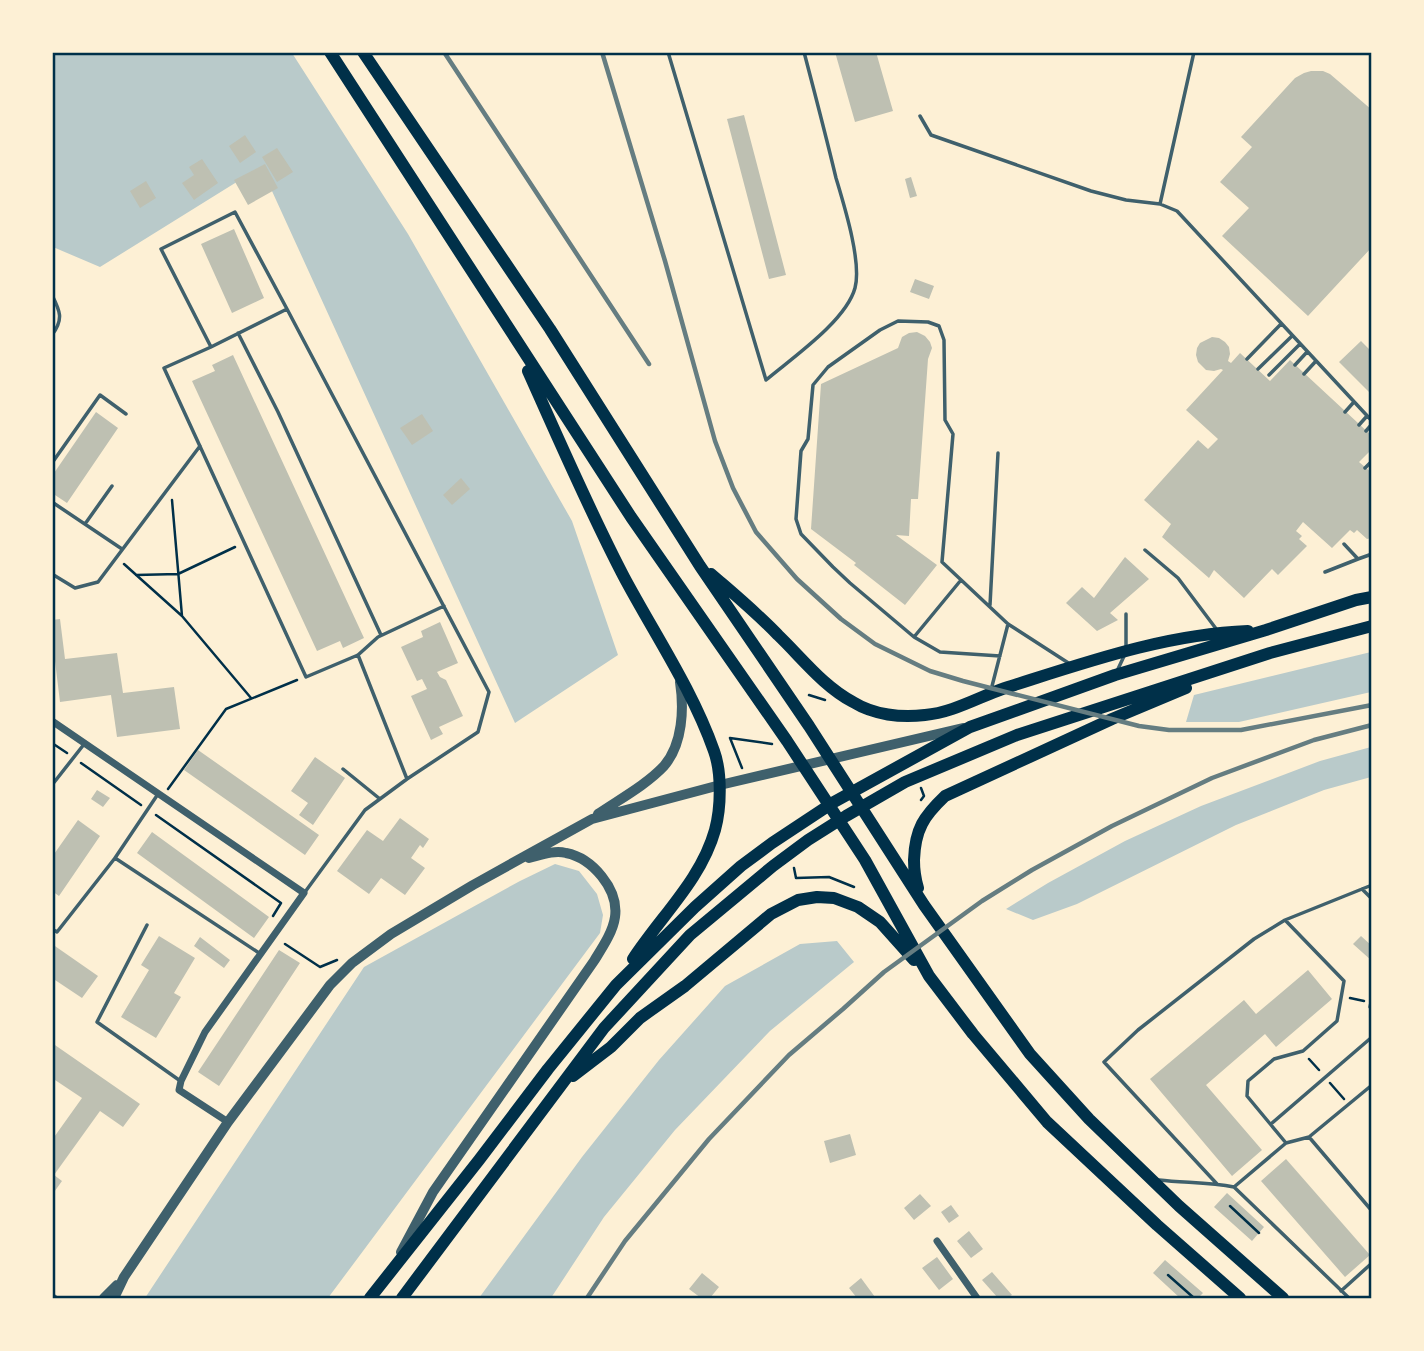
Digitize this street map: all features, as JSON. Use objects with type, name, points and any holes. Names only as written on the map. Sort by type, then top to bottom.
[{"type":"main road","points":[[330,52],[653,549],[787,741],[865,860],[929,976]]},
{"type":"main road","points":[[363,52],[550,330],[923,905],[1030,1054],[1089,1119],[1151,1179],[1283,1298]]},
{"type":"main road","points":[[370,1298],[616,985],[705,859],[716,828],[720,785],[715,752],[677,667],[624,577],[512,334]]},
{"type":"main road","points":[[701,566],[744,602],[834,691],[855,704],[880,713],[902,716],[928,715],[950,709],[990,693],[1126,651],[1218,632],[1266,630]]},
{"type":"main road","points":[[616,985],[695,907],[741,866],[772,843],[834,802],[970,727],[1115,676],[1371,597]]},
{"type":"main road","points":[[402,1298],[604,1028],[690,935],[808,840],[905,782],[1017,735],[1270,653],[1371,626]]},
{"type":"main road","points":[[923,905],[914,877],[915,844],[920,825],[930,810],[945,796],[1112,719],[1270,653]]},
{"type":"main road","points":[[559,1087],[611,1046],[640,1018],[685,986],[771,914],[798,900],[834,898],[858,907],[880,922],[929,976],[973,1034],[1048,1122],[1157,1225],[1240,1298]]},
{"type":"street","points":[[114,1298],[124,1277],[228,1122],[330,985],[352,963],[391,934],[592,819],[666,764],[677,743],[682,716],[677,667]]},
{"type":"street","points":[[52,721],[304,894],[205,1032],[181,1081],[179,1090],[228,1122]]},
{"type":"street","points":[[592,819],[720,785],[970,727]]},
{"type":"street","points":[[392,1270],[433,1192],[594,961],[606,942],[615,916],[614,898],[595,868],[584,860],[566,853],[547,853],[515,862]]},
{"type":"street","points":[[937,1241],[977,1298]]},
{"type":"street","points":[[104,1298],[124,1277]]},
{"type":"lane","points":[[668,52],[766,380],[838,318],[855,290],[857,270],[850,228],[804,52]]},
{"type":"lane","points":[[1160,204],[1194,52]]},
{"type":"lane","points":[[920,116],[931,135],[1091,191],[1126,200],[1160,204],[1178,211],[1367,416],[1371,422],[1366,431]]},
{"type":"lane","points":[[211,347],[161,249],[235,212],[489,692],[478,732],[365,810],[304,894]]},
{"type":"lane","points":[[52,295],[60,312],[52,335]]},
{"type":"lane","points":[[288,309],[164,368],[306,677],[358,655],[378,636],[444,606]]},
{"type":"lane","points":[[1000,656],[940,652],[914,636],[833,567],[801,534],[796,519],[799,466],[801,451],[808,439],[813,385],[828,367],[880,330],[898,321],[916,320],[939,326],[944,340],[945,420],[953,434],[942,562],[1008,624],[1075,667]]},
{"type":"lane","points":[[1247,359],[1281,324]]},
{"type":"lane","points":[[238,333],[278,412],[382,635]]},
{"type":"lane","points":[[1258,369],[1292,335]]},
{"type":"lane","points":[[1269,375],[1300,344]]},
{"type":"lane","points":[[1296,365],[1307,352]]},
{"type":"lane","points":[[1304,374],[1316,361]]},
{"type":"lane","points":[[52,463],[100,395],[126,414]]},
{"type":"lane","points":[[1345,412],[1353,402]]},
{"type":"lane","points":[[1359,425],[1367,416]]},
{"type":"lane","points":[[52,574],[75,588],[97,582],[200,446]]},
{"type":"lane","points":[[990,607],[998,453]]},
{"type":"lane","points":[[1365,468],[1371,461]]},
{"type":"lane","points":[[85,524],[112,486]]},
{"type":"lane","points":[[52,502],[122,550]]},
{"type":"lane","points":[[1344,544],[1358,559]]},
{"type":"lane","points":[[1145,550],[1178,578],[1218,632]]},
{"type":"lane","points":[[1325,572],[1371,554]]},
{"type":"lane","points":[[914,636],[961,580]]},
{"type":"lane","points":[[1115,676],[1126,651],[1126,614]]},
{"type":"lane","points":[[990,693],[1008,624]]},
{"type":"lane","points":[[358,655],[407,779]]},
{"type":"lane","points":[[52,785],[85,743]]},
{"type":"lane","points":[[343,769],[380,799]]},
{"type":"lane","points":[[52,929],[57,932],[160,795]]},
{"type":"lane","points":[[115,858],[260,954]]},
{"type":"lane","points":[[1217,1184],[1104,1062],[1138,1030],[1254,939],[1286,920],[1371,885]]},
{"type":"lane","points":[[1362,889],[1371,899]]},
{"type":"lane","points":[[1286,920],[1345,981],[1337,1021],[1303,1051],[1274,1059],[1248,1081],[1247,1096],[1286,1143]]},
{"type":"lane","points":[[147,925],[97,1021],[181,1081]]},
{"type":"lane","points":[[1371,1000],[1371,1009]]},
{"type":"lane","points":[[1271,1124],[1371,1037]]},
{"type":"lane","points":[[1234,1187],[1286,1143],[1309,1138],[1371,1085]]},
{"type":"lane","points":[[1309,1138],[1371,1211]]},
{"type":"lane","points":[[1151,1179],[1234,1187],[1349,1298]]},
{"type":"lane","points":[[1341,1291],[1371,1263]]},
{"type":"path","points":[[170,485],[182,616]]},
{"type":"path","points":[[136,575],[178,574],[244,542]]},
{"type":"path","points":[[116,557],[182,616],[251,698]]},
{"type":"path","points":[[160,795],[226,709],[306,677]]},
{"type":"path","points":[[743,769],[730,738],[772,744]]},
{"type":"path","points":[[52,743],[281,903],[270,921]]},
{"type":"path","points":[[921,788],[924,796]]},
{"type":"path","points":[[793,866],[796,878],[829,877],[854,887]]},
{"type":"path","points":[[285,944],[320,967],[337,960]]},
{"type":"path","points":[[1342,996],[1371,1000]]},
{"type":"path","points":[[1230,1206],[1259,1233]]},
{"type":"path","points":[[1168,1275],[1194,1298]]},
{"type":"shaded area","points":[[52,53],[292,53],[408,234],[572,521],[618,655],[515,723],[261,167],[100,267],[53,247]]},
{"type":"shaded area","points":[[1371,652],[1371,692],[1239,722],[1186,722],[1194,695]]},
{"type":"shaded area","points":[[1371,747],[1371,777],[1324,790],[1236,825],[1077,904],[1033,920],[1006,909],[1125,841],[1201,806],[1320,761]]},
{"type":"shaded area","points":[[555,864],[579,871],[597,894],[603,915],[600,933],[328,1298],[145,1298],[364,967]]},
{"type":"shaded area","points":[[837,941],[854,962],[770,1031],[675,1130],[604,1217],[551,1298],[479,1298],[582,1157],[659,1060],[725,986],[800,944]]},
{"type":"building","points":[[835,52],[876,52],[893,111],[855,122]]},
{"type":"building","points":[[1311,71],[1330,74],[1372,110],[1372,247],[1308,316],[1222,236],[1249,208],[1220,182],[1252,147],[1241,137],[1295,78]]},
{"type":"building","points":[[744,115],[786,275],[769,279],[727,119]]},
{"type":"building","points":[[245,135],[256,152],[240,163],[229,146]]},
{"type":"building","points":[[277,148],[293,172],[277,182],[262,157]]},
{"type":"building","points":[[202,159],[218,183],[194,200],[182,183],[194,175],[189,167]]},
{"type":"building","points":[[265,164],[278,188],[248,205],[234,180]]},
{"type":"building","points":[[911,177],[917,196],[910,198],[905,179]]},
{"type":"building","points":[[146,181],[156,198],[140,208],[130,191]]},
{"type":"building","points":[[234,229],[264,298],[232,313],[201,244]]},
{"type":"building","points":[[915,279],[934,286],[929,299],[910,292]]},
{"type":"building","points":[[917,332],[925,336],[932,348],[928,359],[918,499],[911,499],[909,536],[896,535],[937,565],[905,605],[811,529],[821,384],[898,348],[902,337]]},
{"type":"building","points":[[1212,337],[1219,338],[1229,347],[1228,361],[1231,363],[1240,353],[1270,381],[1290,360],[1372,436],[1372,449],[1359,462],[1372,473],[1372,538],[1367,539],[1357,530],[1354,533],[1350,530],[1332,548],[1303,522],[1296,531],[1302,536],[1299,539],[1307,546],[1278,575],[1272,569],[1244,598],[1214,570],[1209,578],[1162,537],[1171,524],[1144,500],[1198,440],[1208,449],[1218,439],[1186,410],[1223,370],[1206,370],[1198,362],[1197,348],[1200,343]]},
{"type":"building","points":[[1361,341],[1372,352],[1372,395],[1339,362]]},
{"type":"building","points":[[233,355],[364,638],[343,648],[340,641],[317,651],[192,381],[215,371],[212,365]]},
{"type":"building","points":[[96,412],[118,428],[67,503],[52,493],[52,476]]},
{"type":"building","points":[[422,414],[433,431],[412,445],[400,428]]},
{"type":"building","points":[[461,478],[470,489],[452,505],[443,495]]},
{"type":"building","points":[[1125,557],[1149,579],[1110,613],[1118,620],[1097,631],[1066,603],[1082,587],[1094,598]]},
{"type":"building","points":[[60,619],[65,659],[117,653],[123,693],[174,687],[180,729],[117,737],[111,695],[60,702],[55,661],[52,661],[52,620]]},
{"type":"building","points":[[440,622],[458,663],[437,672],[446,680],[463,716],[439,727],[443,734],[431,740],[411,696],[427,689],[422,679],[417,681],[401,647],[423,637],[421,631]]},
{"type":"building","points":[[198,750],[319,835],[305,855],[184,770]]},
{"type":"building","points":[[315,757],[345,778],[313,825],[299,815],[308,803],[291,791]]},
{"type":"building","points":[[97,790],[110,798],[103,807],[91,799]]},
{"type":"building","points":[[400,818],[429,839],[423,848],[420,845],[411,858],[425,868],[405,895],[381,878],[369,894],[337,871],[367,830],[383,841]]},
{"type":"building","points":[[78,820],[100,836],[59,896],[52,891],[52,857]]},
{"type":"building","points":[[152,832],[269,917],[254,938],[137,853]]},
{"type":"building","points":[[159,936],[195,958],[174,993],[181,997],[156,1038],[121,1017],[149,970],[141,965]]},
{"type":"building","points":[[1361,936],[1372,946],[1372,961],[1353,944]]},
{"type":"building","points":[[200,937],[230,960],[224,968],[194,946]]},
{"type":"building","points":[[52,944],[98,976],[82,998],[52,978]]},
{"type":"building","points":[[279,950],[300,963],[219,1086],[198,1072]]},
{"type":"building","points":[[1308,970],[1332,999],[1276,1047],[1265,1034],[1206,1085],[1262,1150],[1232,1176],[1150,1079],[1244,1000],[1256,1014]]},
{"type":"building","points":[[52,1043],[140,1104],[123,1127],[100,1111],[54,1175],[62,1181],[52,1195],[52,1140],[82,1098],[52,1078]]},
{"type":"building","points":[[850,1134],[856,1155],[830,1163],[824,1141]]},
{"type":"building","points":[[1286,1159],[1370,1255],[1345,1277],[1261,1181]]},
{"type":"building","points":[[1227,1193],[1264,1227],[1252,1241],[1214,1207]]},
{"type":"building","points":[[920,1194],[931,1206],[914,1220],[904,1208]]},
{"type":"building","points":[[951,1205],[959,1216],[949,1223],[941,1212]]},
{"type":"building","points":[[969,1231],[983,1249],[971,1258],[957,1241]]},
{"type":"building","points":[[937,1257],[953,1279],[939,1290],[922,1268]]},
{"type":"building","points":[[1165,1260],[1203,1293],[1198,1298],[1180,1298],[1153,1273]]},
{"type":"building","points":[[992,1272],[1012,1295],[998,1298],[982,1280]]},
{"type":"building","points":[[702,1273],[719,1287],[710,1298],[701,1298],[689,1289]]},
{"type":"building","points":[[861,1278],[875,1297],[857,1298],[849,1288]]},
{"type":"railway","points":[[444,52],[649,364]]},
{"type":"railway","points":[[602,52],[665,261],[715,441],[733,488],[756,532],[797,579],[841,619],[875,644],[930,671],[1139,726],[1169,730],[1241,730],[1372,705]]},
{"type":"railway","points":[[587,1298],[625,1241],[709,1139],[789,1055],[884,972],[982,901],[1112,826],[1212,778],[1314,740],[1372,725]]}]
